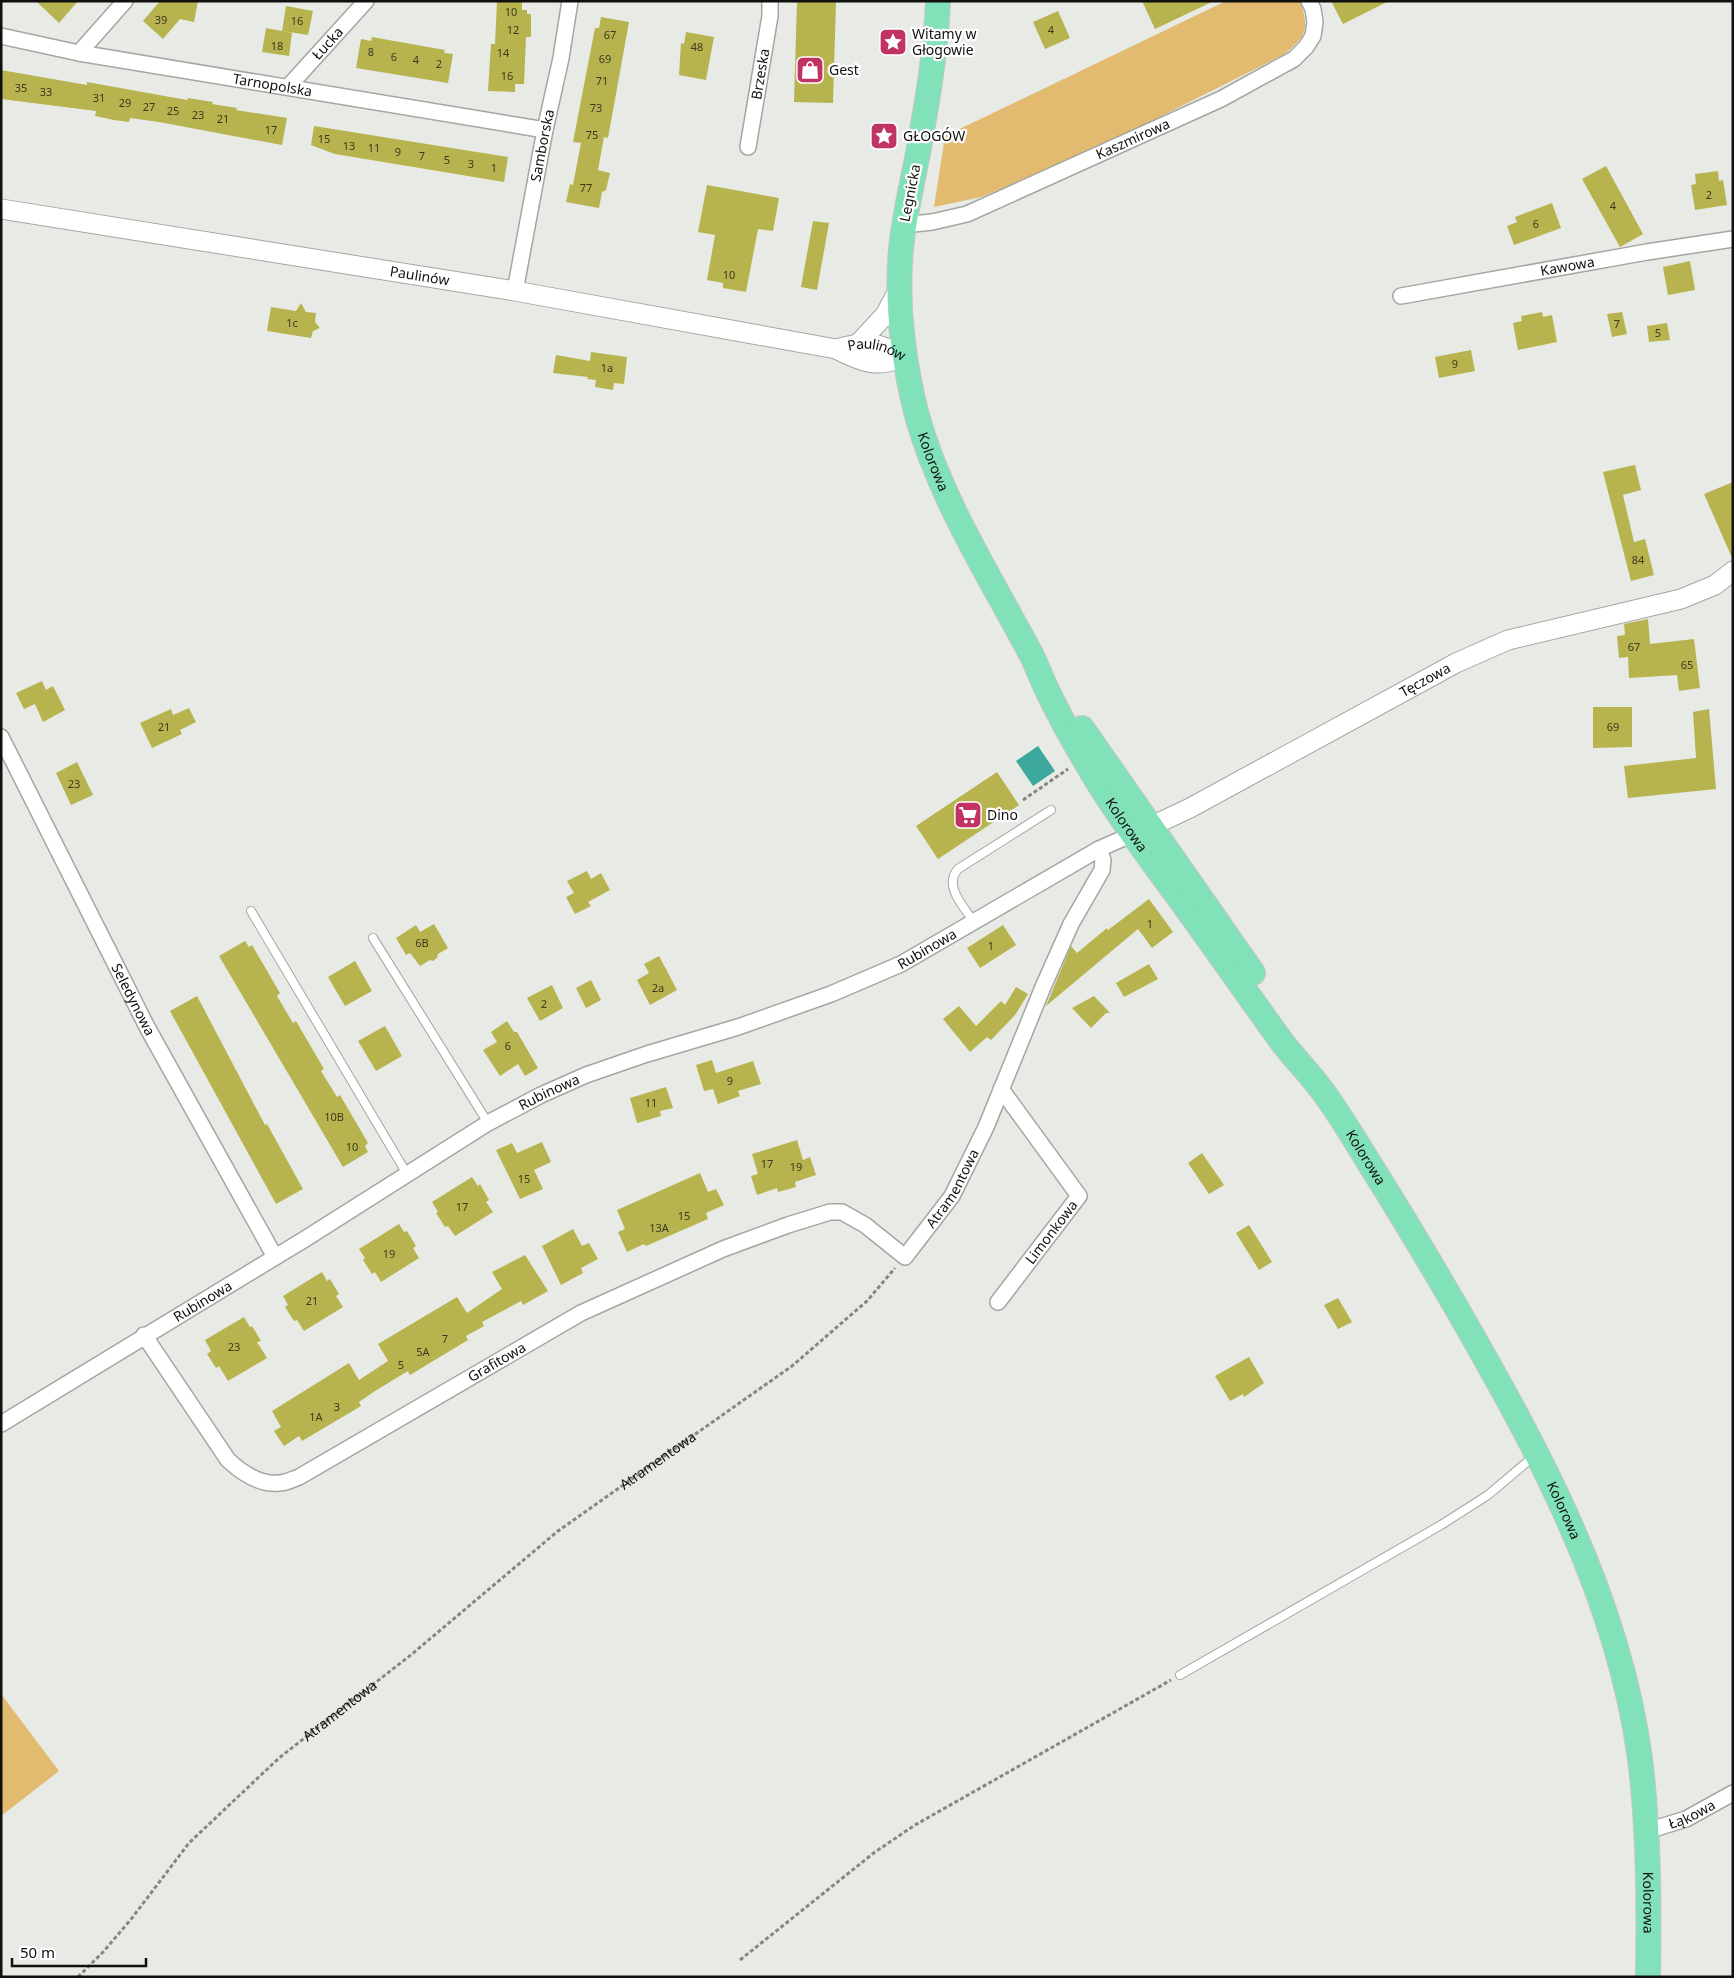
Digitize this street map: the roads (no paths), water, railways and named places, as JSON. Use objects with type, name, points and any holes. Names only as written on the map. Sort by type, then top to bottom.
[{"type":"main road","name":"Legnicka","points":[[905,357],[899,289],[900,255],[932,70],[938,1]]},
{"type":"main road","name":"Kolorowa","points":[[905,357],[916,410],[937,472],[963,529],[1036,664],[1051,698],[1084,759],[1143,831],[1284,1044],[1326,1095],[1433,1267],[1494,1374],[1554,1486],[1585,1556],[1608,1620],[1625,1685],[1639,1753],[1647,1832],[1648,1977]]},
{"type":"street","points":[[79,53],[125,1]]},
{"type":"street","name":"Łucka","points":[[288,87],[366,1]]},
{"type":"street","name":"Samborska","points":[[514,291],[561,58],[570,1]]},
{"type":"street","name":"Brzeska","points":[[748,147],[770,16],[770,1]]},
{"type":"street","name":"Kaszmirowa","points":[[904,225],[932,222],[967,214],[1222,99],[1294,59],[1306,47],[1313,36],[1315,22],[1313,9],[1309,1]]},
{"type":"street","name":"Tarnopolska","points":[[1,36],[79,53],[545,130]]},
{"type":"street","name":"Paulinów","points":[[1,210],[514,291],[836,349],[864,361],[878,364],[892,362],[905,357]]},
{"type":"street","name":"Kawowa","points":[[1401,296],[1647,252],[1733,239]]},
{"type":"street","points":[[858,344],[884,314],[899,289]]},
{"type":"street","name":"Paulinów","points":[[836,349],[865,342],[878,344],[905,357]]},
{"type":"street","name":"Tęczowa","points":[[1143,831],[1456,663],[1508,640],[1681,599],[1715,585],[1733,571]]},
{"type":"street","name":"Seledynowa","points":[[1,737],[147,1027],[275,1257]]},
{"type":"street","name":"Rubinowa","points":[[1,1424],[275,1257],[488,1124],[541,1095],[586,1075],[647,1054],[738,1027],[831,994],[901,964],[1099,849],[1143,831]]},
{"type":"street","name":"Atramentowa","points":[[905,1257],[952,1196],[986,1128],[1043,987],[1071,924],[1102,870],[1103,860],[1099,849]]},
{"type":"street","name":"Limonkowa","points":[[998,1302],[1079,1196],[1001,1089]]},
{"type":"street","name":"Grafitowa","points":[[144,1336],[228,1460],[241,1472],[259,1481],[279,1483],[299,1477],[580,1313],[723,1249],[762,1234],[830,1212],[842,1212],[865,1225],[905,1257]]},
{"type":"street","name":"Łąkowa","points":[[1647,1832],[1686,1819],[1733,1793]]},
{"type":"lane","points":[[974,922],[953,890],[951,883],[953,875],[958,869],[1051,810]]},
{"type":"lane","points":[[251,911],[407,1174]]},
{"type":"lane","points":[[373,938],[488,1124]]},
{"type":"lane","points":[[1180,1675],[1441,1525],[1488,1495],[1537,1454]]},
{"type":"water","points":[[1038,746],[1055,771],[1033,786],[1016,761]]},
{"type":"place","name":"Witamy w Głogowie","points":[[893,42]]},
{"type":"place","name":"Gest","points":[[810,70]]},
{"type":"place","name":"GŁOGÓW","points":[[884,136]]},
{"type":"place","name":"Dino","points":[[968,815]]}]
